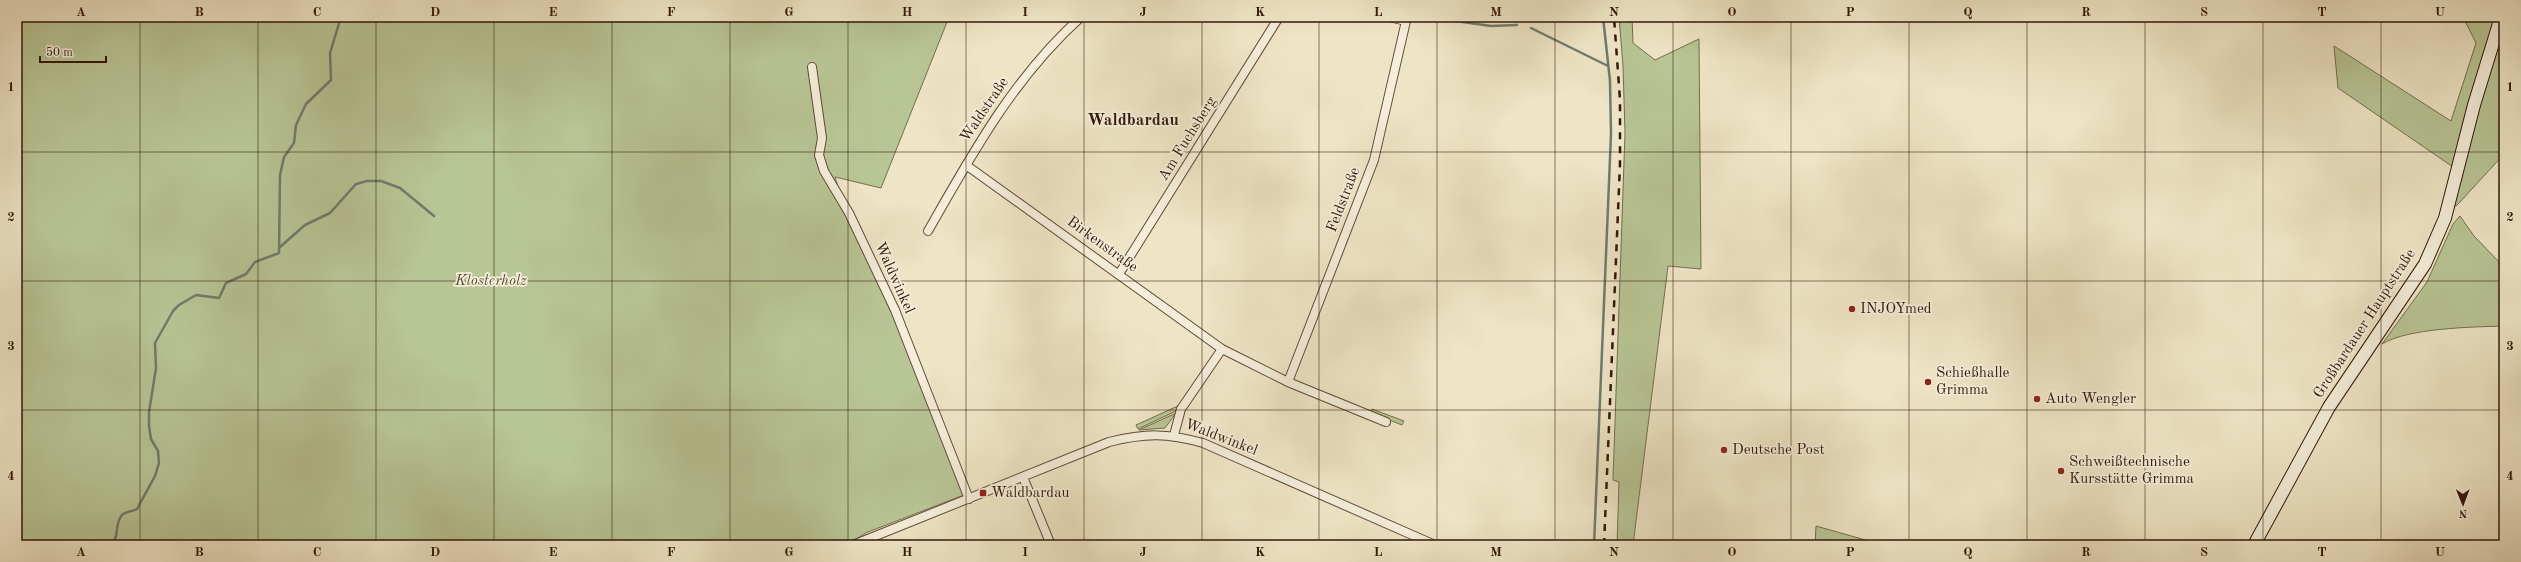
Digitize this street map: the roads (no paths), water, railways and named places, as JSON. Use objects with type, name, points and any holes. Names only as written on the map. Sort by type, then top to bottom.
[{"type":"main road","name":"Großbardauer Hauptstraße","points":[[2254,545],[2329,408],[2425,264],[2445,218],[2474,105],[2501,17]]},
{"type":"street","name":"Waldstraße","points":[[928,231],[996,115],[1021,81],[1049,48],[1081,17]]},
{"type":"street","name":"Am Fuchsberg","points":[[1119,274],[1279,17]]},
{"type":"street","name":"Feldstraße","points":[[1288,382],[1374,160],[1406,21],[1389,17]]},
{"type":"street","name":"Waldwinkel","points":[[812,66],[821,132],[819,155],[824,171],[849,213],[894,310],[969,499]]},
{"type":"street","name":"Birkenstraße","points":[[966,165],[1222,349],[1288,382],[1386,422]]},
{"type":"street","points":[[1174,435],[1182,409],[1222,349]]},
{"type":"street","name":"Waldwinkel","points":[[853,545],[1109,442],[1136,435],[1174,435],[1203,443],[1435,545]]},
{"type":"street","points":[[1023,477],[1051,545]]},
{"type":"waterway","points":[[111,545],[114,542],[118,522],[122,515],[137,509],[155,476],[159,463],[158,451],[151,439],[149,426],[149,412],[156,368],[155,343],[173,311],[179,305],[196,295],[219,298],[226,283],[246,274],[255,262],[279,253],[280,175],[284,157],[294,143],[296,125],[306,104],[331,80],[330,53],[341,17]]},
{"type":"waterway","points":[[1427,17],[1491,26],[1517,25]]},
{"type":"waterway","points":[[1594,545],[1611,134],[1610,81],[1603,17]]},
{"type":"waterway","points":[[1531,28],[1608,66]]},
{"type":"waterway","points":[[280,247],[305,225],[330,213],[356,184],[367,181],[381,181],[400,188],[434,216]]},
{"type":"railway","points":[[1604,545],[1620,164],[1620,100],[1614,17]]},
{"type":"place","name":"INJOYmed","points":[[1852,309]]},
{"type":"place","name":"Schießhalle Grimma","points":[[1928,382]]},
{"type":"place","name":"Auto Wengler","points":[[2037,399]]},
{"type":"place","name":"Deutsche Post","points":[[1724,450]]},
{"type":"place","name":"Schweißtechnische Kursstätte Grimma","points":[[2061,471]]},
{"type":"place","name":"Waldbardau","points":[[983,493]]},
{"type":"district","name":"Waldbardau","points":[[1133,120]]},
{"type":"park label","name":"Klosterholz","points":[[491,281]]}]
